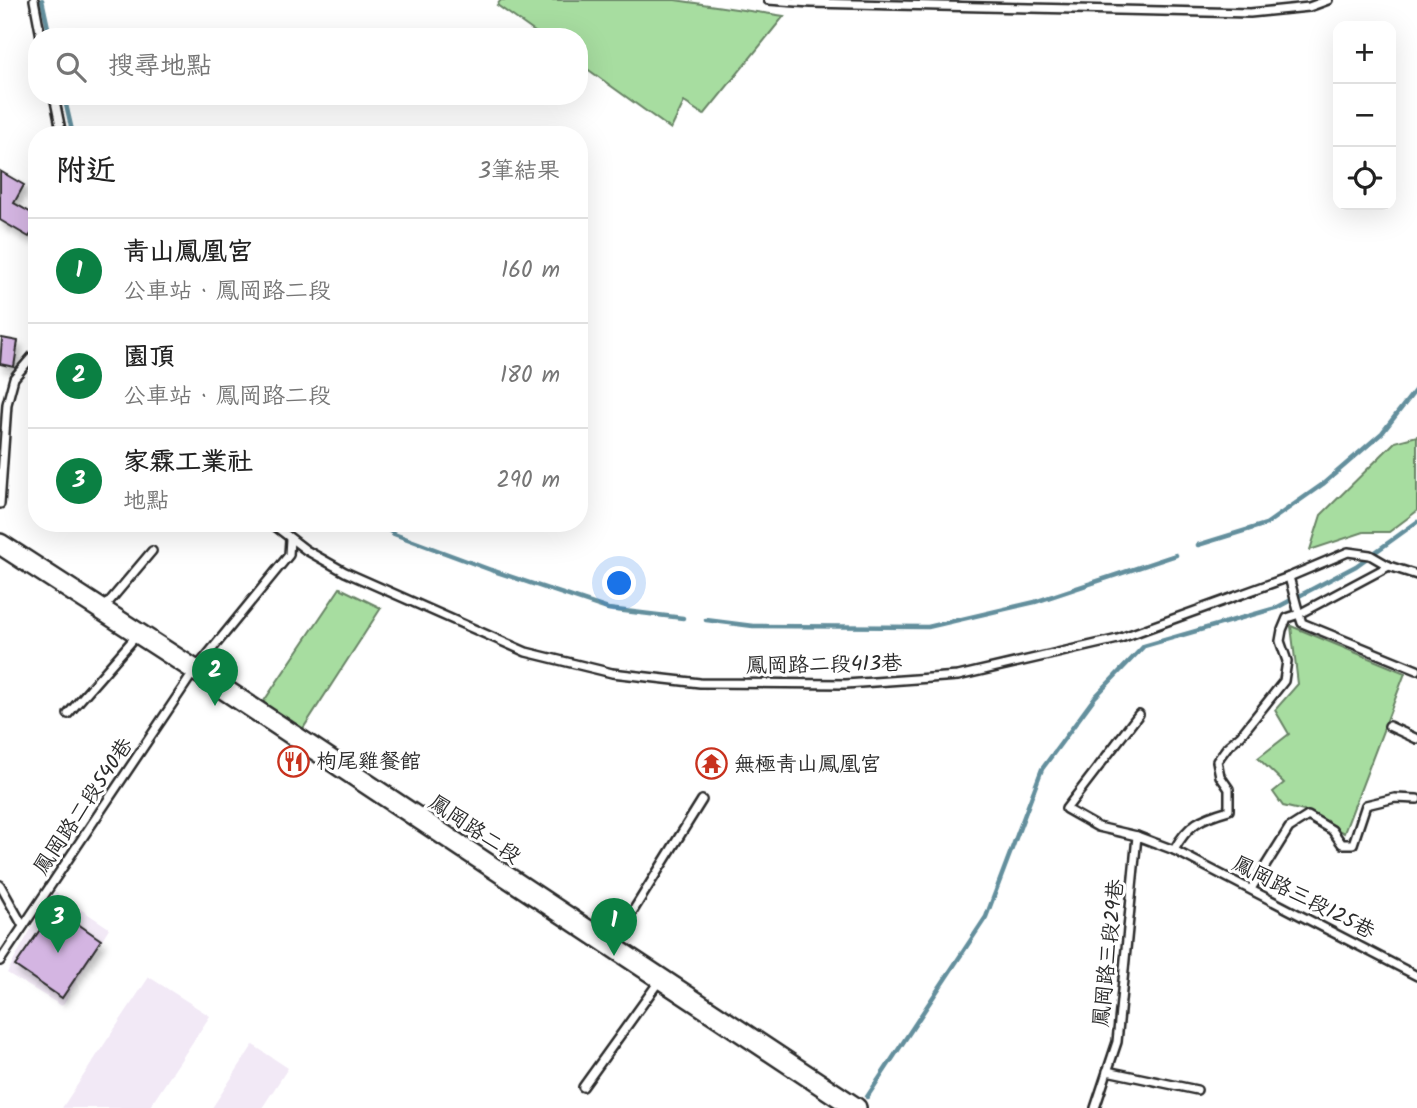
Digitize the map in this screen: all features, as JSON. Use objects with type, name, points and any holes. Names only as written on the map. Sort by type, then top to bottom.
[{"type":"street","name":"鳳岡路二段","points":[[0,544],[855,1107]]},
{"type":"lane","points":[[34,0],[39,28]]},
{"type":"lane","points":[[768,0],[801,3],[1250,13],[1309,7],[1328,0]]},
{"type":"lane","points":[[56,105],[60,126]]},
{"type":"lane","points":[[0,504],[7,404],[14,378],[28,362]]},
{"type":"lane","name":"鳳岡路二段413巷","points":[[282,532],[306,551],[345,572],[526,652],[612,673],[700,683],[846,684],[958,676],[1118,639],[1289,577],[1348,552],[1370,555],[1389,566],[1417,575]]},
{"type":"lane","name":"鳳岡路二段540巷","points":[[0,961],[195,670],[289,555],[290,539]]},
{"type":"lane","points":[[102,610],[152,551]]},
{"type":"lane","points":[[1139,715],[1066,809],[1098,827],[1137,836],[1174,850],[1189,827],[1210,815],[1229,810],[1229,789],[1220,776],[1217,761],[1284,681],[1287,661],[1280,641],[1287,618],[1389,566]]},
{"type":"lane","points":[[1289,577],[1302,623],[1417,670]]},
{"type":"lane","points":[[68,714],[138,633]]},
{"type":"lane","points":[[1389,726],[1417,738]]},
{"type":"lane","points":[[1251,889],[1289,828],[1308,816],[1332,830],[1342,844],[1353,844],[1366,805],[1395,798],[1417,799]]},
{"type":"lane","points":[[611,947],[702,800]]},
{"type":"lane","name":"鳳岡路三段29巷","points":[[1095,1108],[1117,1042],[1137,836]]},
{"type":"lane","name":"鳳岡路三段125巷","points":[[1174,850],[1417,976]]},
{"type":"lane","points":[[0,885],[23,926]]},
{"type":"lane","points":[[583,1087],[661,980]]},
{"type":"lane","points":[[1107,1071],[1197,1090]]},
{"type":"shaded area","points":[[55,892],[109,928],[62,1006],[7,973],[37,918]]},
{"type":"shaded area","points":[[149,977],[210,1016],[149,1108],[62,1108]]},
{"type":"shaded area","points":[[253,1045],[288,1068],[262,1108],[212,1108]]},
{"type":"green space","points":[[501,0],[675,0],[784,16],[704,115],[684,102],[671,129],[588,69],[588,28],[529,28],[497,5]]},
{"type":"green space","points":[[1417,436],[1417,511],[1389,532],[1364,532],[1310,550],[1321,515],[1395,442]]},
{"type":"green space","points":[[340,588],[381,608],[302,730],[262,704]]},
{"type":"green space","points":[[1291,626],[1405,673],[1344,833],[1308,812],[1283,806],[1273,792],[1284,783],[1258,758],[1289,734],[1275,710],[1298,684]]},
{"type":"building","points":[[0,171],[24,185],[14,203],[28,211],[28,236],[0,220]]},
{"type":"building","points":[[2,338],[18,341],[14,367],[0,364]]},
{"type":"building","points":[[55,908],[101,940],[62,998],[15,966]]},
{"type":"waterway","points":[[42,0],[48,28]]},
{"type":"waterway","points":[[66,105],[71,126]]},
{"type":"waterway","points":[[1198,545],[1266,524],[1323,484],[1382,433],[1417,388]]},
{"type":"waterway","points":[[867,1097],[986,917],[1042,769],[1095,697],[1144,646],[1276,608],[1356,566],[1417,522]]},
{"type":"waterway","points":[[391,532],[491,570],[608,609],[683,618]]},
{"type":"waterway","points":[[706,620],[753,626],[928,627],[1035,602],[1176,555]]},
{"type":"place","name":"園頂","points":[[215,706]]},
{"type":"place","name":"枸尾雞餐館","points":[[293,761]]},
{"type":"place","name":"無極青山鳳凰宮","points":[[711,764]]},
{"type":"place","name":"家霖工業社","points":[[58,953]]},
{"type":"place","name":"青山鳳凰宮","points":[[614,956]]}]
